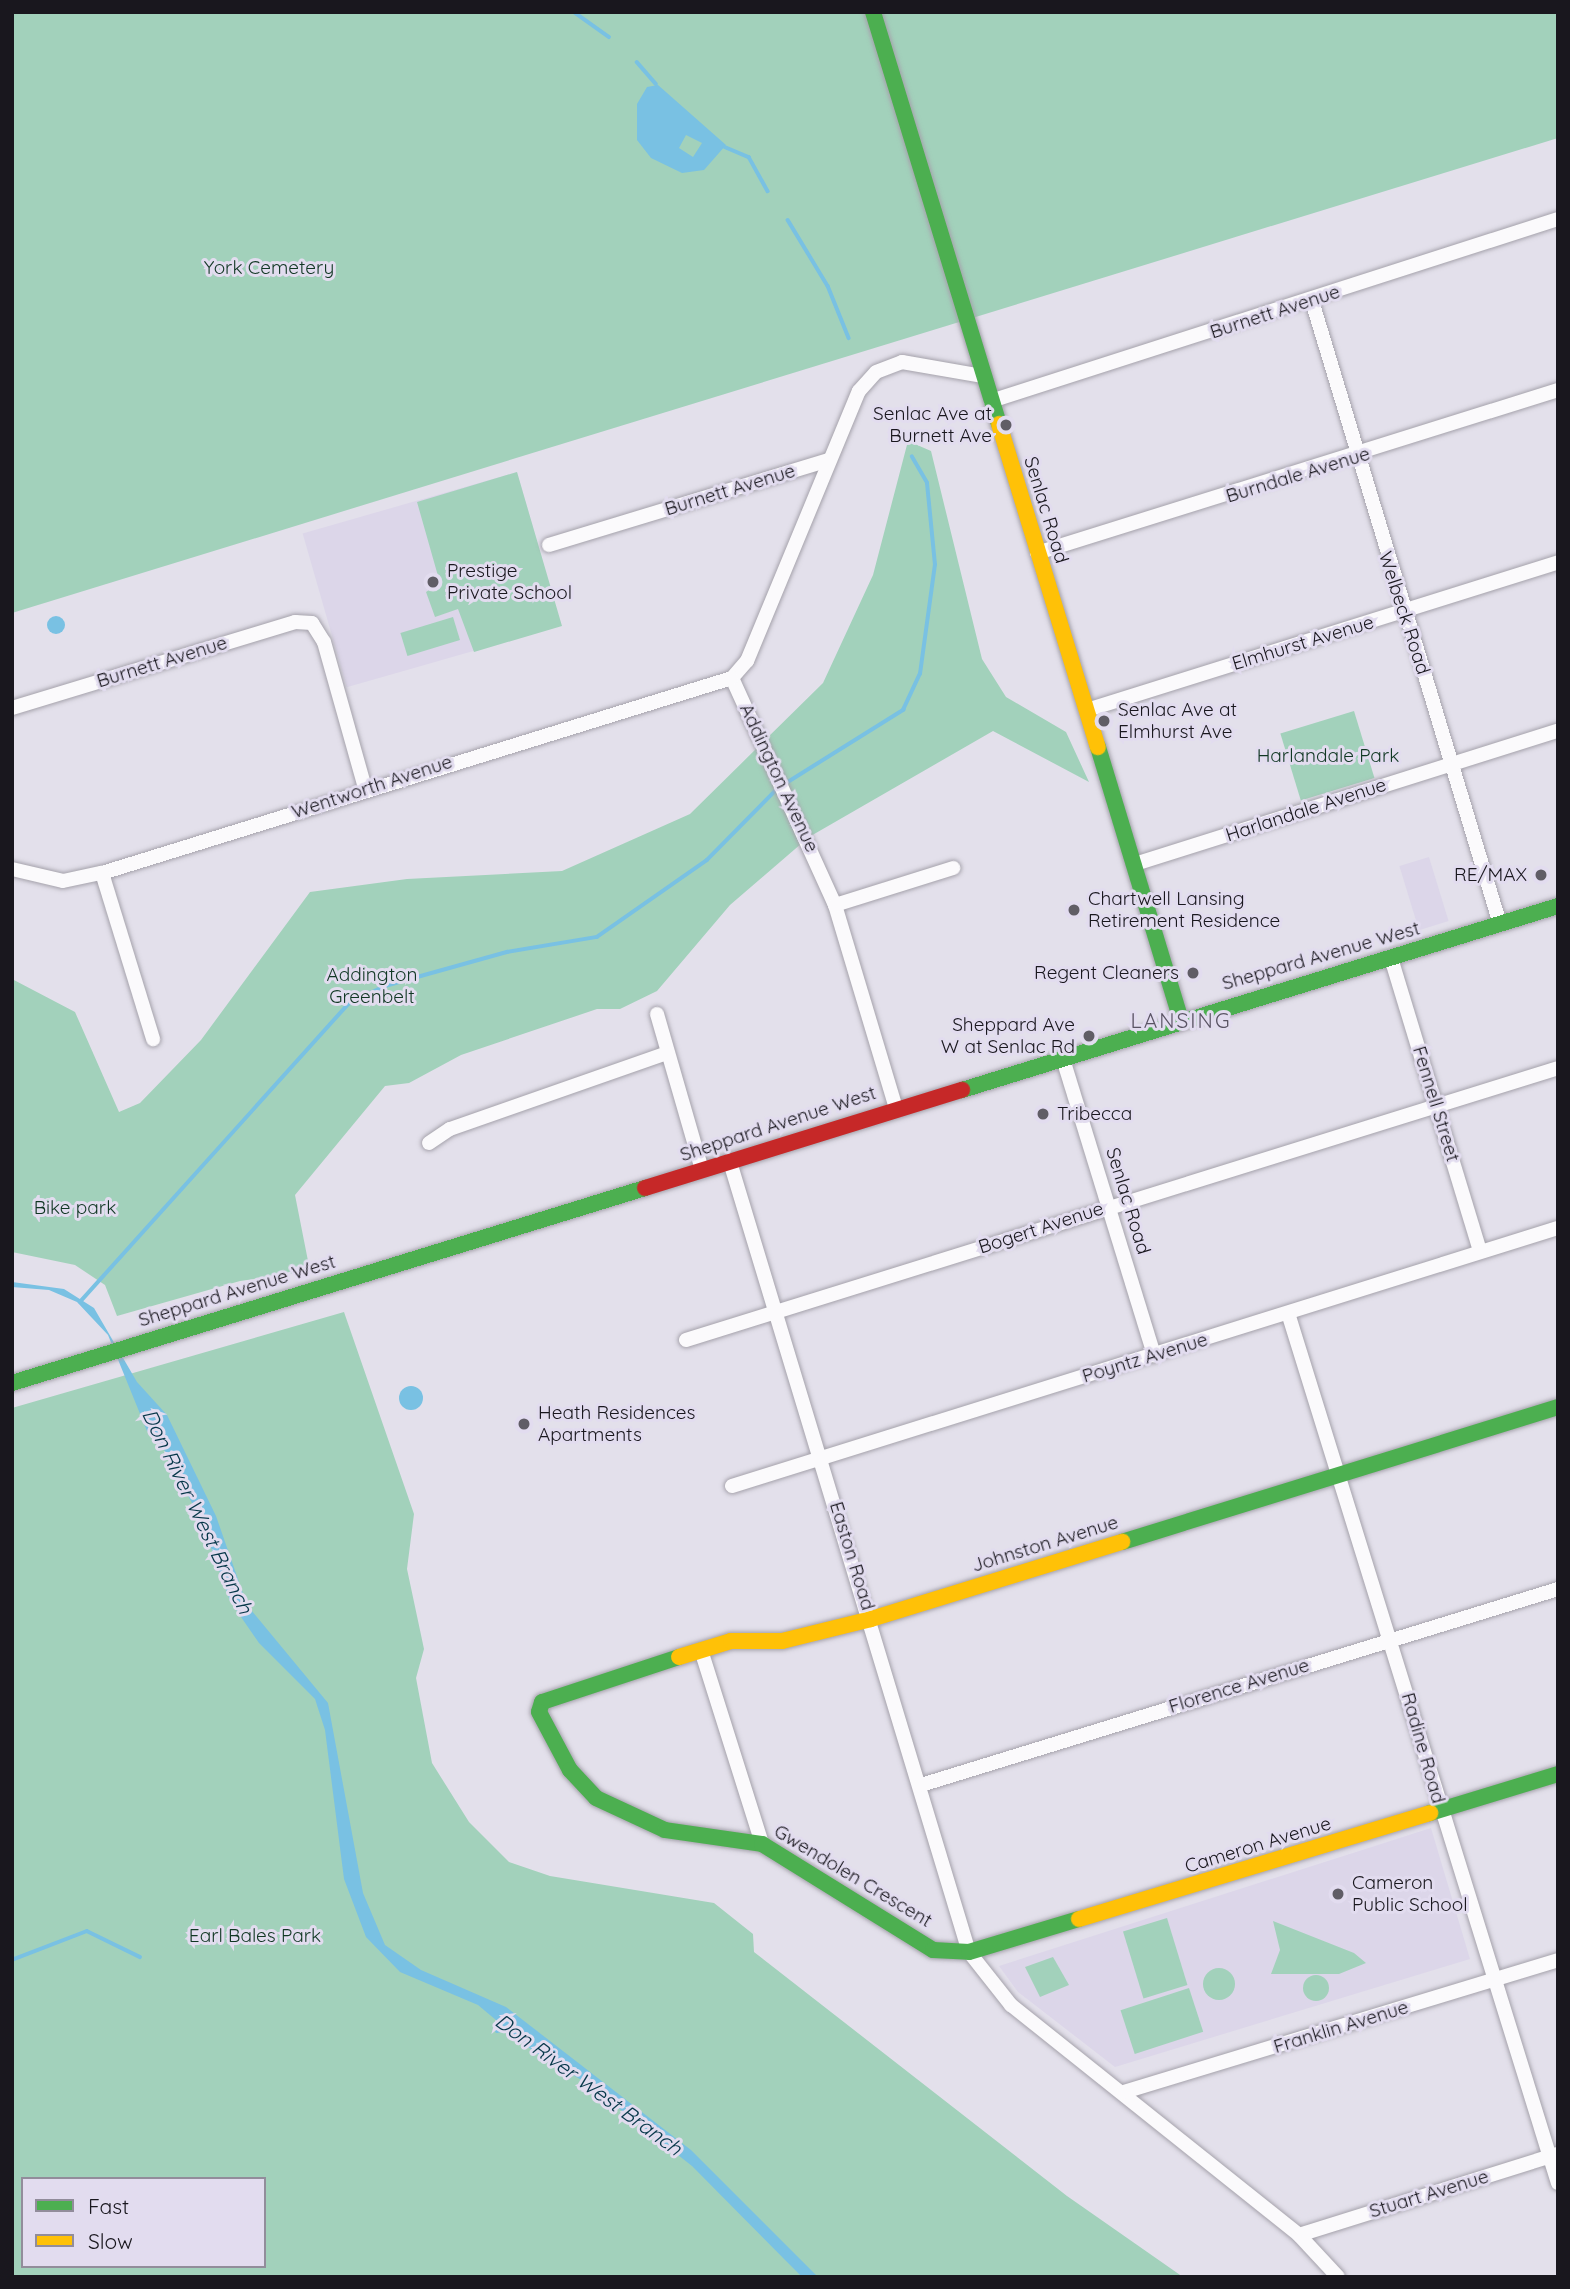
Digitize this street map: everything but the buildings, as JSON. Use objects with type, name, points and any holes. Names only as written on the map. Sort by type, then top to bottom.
[{"type":"street","name":"Senlac Road","points":[[873,12],[982,376],[1135,864],[1181,1020]]},
{"type":"street","name":"Burnett Avenue","points":[[991,401],[1312,301],[1558,219]]},
{"type":"street","name":"Welbeck Road","points":[[1312,301],[1356,458],[1453,763],[1500,924]]},
{"type":"street","points":[[732,678],[747,662],[859,391],[876,372],[902,362],[931,363],[982,376]]},
{"type":"street","name":"Burndale Avenue","points":[[1037,553],[1356,458],[1558,390]]},
{"type":"street","name":"Burnett Avenue","points":[[549,545],[829,460]]},
{"type":"street","name":"Elmhurst Avenue","points":[[1087,710],[1558,562]]},
{"type":"street","name":"Burnett Avenue","points":[[12,708],[295,622],[312,622],[324,642],[365,788]]},
{"type":"street","name":"Addington Avenue","points":[[732,678],[835,905],[896,1108]]},
{"type":"street","name":"Wentworth Avenue","points":[[12,869],[62,881],[102,873],[365,788],[732,678]]},
{"type":"street","name":"Harlandale Avenue","points":[[1135,864],[1558,731]]},
{"type":"street","points":[[835,905],[953,868]]},
{"type":"street","points":[[102,873],[152,1040]]},
{"type":"street","name":"Sheppard Avenue West","points":[[12,1383],[702,1171],[896,1108],[1063,1059],[1181,1020],[1558,906]]},
{"type":"street","name":"Fennell Street","points":[[1391,958],[1438,1105],[1480,1251]]},
{"type":"street","points":[[657,1014],[702,1171]]},
{"type":"street","points":[[429,1143],[450,1129],[667,1054]]},
{"type":"street","name":"Senlac Road","points":[[1063,1059],[1154,1355]]},
{"type":"street","name":"Bogert Avenue","points":[[686,1340],[776,1314],[1107,1206],[1558,1068]]},
{"type":"street","name":"Easton Road","points":[[730,1162],[823,1458],[969,1952]]},
{"type":"street","name":"Poyntz Avenue","points":[[732,1486],[1558,1228]]},
{"type":"street","name":"Radine Road","points":[[1288,1313],[1341,1475],[1441,1811],[1554,2155],[1558,2183]]},
{"type":"street","name":"Johnston Avenue","points":[[542,1702],[731,1641],[782,1641],[871,1619],[1558,1407]]},
{"type":"street","name":"Florence Avenue","points":[[921,1785],[1558,1589]]},
{"type":"street","points":[[701,1650],[762,1844]]},
{"type":"street","name":"Gwendolen Crescent","points":[[542,1702],[539,1712],[570,1770],[596,1798],[665,1830],[762,1844],[933,1950],[969,1952]]},
{"type":"street","name":"Cameron Avenue","points":[[969,1952],[1558,1774]]},
{"type":"street","points":[[969,1952],[1011,2005],[1124,2092],[1299,2235],[1338,2277]]},
{"type":"street","name":"Franklin Avenue","points":[[1124,2092],[1558,1961]]},
{"type":"street","name":"Stuart Avenue","points":[[1299,2235],[1554,2155]]},
{"type":"shaded area","name":"Prestige Private School","points":[[517,472],[561,626],[347,687],[303,533]]},
{"type":"shaded area","points":[[1429,857],[1449,921],[1419,930],[1399,866]]},
{"type":"shaded area","name":"Cameron Public School","points":[[1431,1828],[1470,1959],[1115,2067],[1018,1992],[999,1966]]},
{"type":"green space","name":"York Cemetery","points":[[12,12],[1558,12],[1558,138],[12,613]]},
{"type":"green space","name":"Addington Greenbelt","points":[[908,441],[931,451],[982,659],[1006,697],[1066,732],[1089,782],[993,731],[809,837],[730,905],[657,991],[620,1009],[597,1009],[461,1055],[409,1083],[385,1086],[295,1195],[309,1266],[294,1273],[240,1281],[117,1316],[105,1285],[75,1265],[12,1252],[12,979],[75,1012],[119,1112],[140,1103],[201,1040],[310,892],[407,879],[562,871],[690,814],[823,683],[873,575]]},
{"type":"green space","points":[[517,472],[562,626],[474,652],[458,609],[435,617],[426,592],[440,583],[417,502]]},
{"type":"green space","points":[[453,617],[460,640],[407,656],[400,633]]},
{"type":"green space","name":"Harlandale Park","points":[[1354,711],[1374,778],[1301,800],[1280,734]]},
{"type":"green space","name":"Earl Bales Park","points":[[344,1312],[414,1514],[407,1569],[424,1649],[416,1678],[432,1763],[469,1822],[509,1862],[550,1876],[714,1903],[753,1934],[754,1952],[1067,2196],[1183,2277],[12,2277],[12,1408]]},
{"type":"green space","points":[[1167,1918],[1187,1985],[1143,1998],[1123,1931]]},
{"type":"green space","points":[[1273,1921],[1354,1953],[1366,1963],[1339,1974],[1271,1974],[1280,1950]]},
{"type":"green space","points":[[1053,1957],[1069,1985],[1040,1997],[1025,1967]]},
{"type":"green space","points":[[1219,1968],[1231,1972],[1235,1984],[1231,1996],[1219,2000],[1207,1996],[1203,1984],[1207,1972]]},
{"type":"green space","points":[[1316,1975],[1325,1979],[1329,1988],[1325,1997],[1316,2001],[1307,1997],[1303,1988],[1307,1979]]},
{"type":"green space","points":[[1189,1988],[1203,2032],[1135,2054],[1121,2010]]},
{"type":"water","points":[[658,85],[726,145],[704,170],[682,173],[651,158],[637,140],[637,104],[647,87]],"holes":[[[686,135],[702,143],[693,157],[679,148]]]},
{"type":"water","points":[[56,616],[62,619],[65,625],[62,631],[56,634],[50,631],[47,625],[50,619]]},
{"type":"water","name":"Don River West Branch","points":[[12,1282],[64,1289],[94,1308],[137,1382],[167,1415],[216,1516],[247,1605],[328,1703],[363,1893],[385,1945],[421,1970],[506,2007],[691,2150],[818,2277],[802,2277],[692,2166],[588,2084],[533,2051],[478,2005],[400,1972],[366,1937],[344,1879],[325,1730],[315,1699],[259,1643],[230,1601],[202,1522],[160,1442],[147,1431],[108,1335],[77,1302],[49,1290],[12,1287]]},
{"type":"water","points":[[411,1386],[422,1393],[423,1398],[416,1409],[411,1410],[400,1403],[399,1398],[406,1387]]},
{"type":"waterway","points":[[574,12],[609,37]]},
{"type":"waterway","points":[[637,62],[656,84]]},
{"type":"waterway","points":[[725,147],[749,157],[768,191]]},
{"type":"waterway","points":[[788,220],[828,286],[849,338]]},
{"type":"waterway","points":[[783,785],[903,710],[920,674],[935,565],[927,483],[912,457]]},
{"type":"waterway","points":[[80,1302],[348,1004],[385,986],[507,952],[597,937],[707,860],[777,789]]},
{"type":"waterway","points":[[12,1960],[87,1931],[140,1957]]},
{"type":"waterway","name":"Don River West Branch","points":[[497,2031],[512,2027]]},
{"type":"traffic: fast","points":[[873,12],[999,424]]},
{"type":"traffic: fast","points":[[1098,747],[1181,1020]]},
{"type":"traffic: fast","points":[[962,1090],[1558,906]]},
{"type":"traffic: fast","points":[[12,1383],[645,1188]]},
{"type":"traffic: fast","points":[[1122,1542],[1558,1407]]},
{"type":"traffic: fast","points":[[679,1657],[542,1702],[539,1712],[570,1770],[596,1798],[665,1830],[762,1844],[933,1950],[969,1952],[1079,1919]]},
{"type":"traffic: fast","points":[[1430,1813],[1558,1774]]},
{"type":"traffic: slow","points":[[999,424],[1098,747]]},
{"type":"traffic: slow","points":[[679,1657],[731,1641],[782,1641],[871,1619],[1122,1542]]},
{"type":"traffic: slow","points":[[1079,1919],[1430,1813]]},
{"type":"traffic: jam","points":[[645,1188],[962,1090]]},
{"type":"place","name":"Senlac Ave at Burnett Ave","points":[[1006,425]]},
{"type":"place","name":"Prestige Private School","points":[[433,582]]},
{"type":"place","name":"Senlac Ave at Elmhurst Ave","points":[[1104,721]]},
{"type":"place","name":"RE/MAX","points":[[1541,875]]},
{"type":"place","name":"Chartwell Lansing Retirement Residence","points":[[1074,910]]},
{"type":"place","name":"Regent Cleaners","points":[[1193,973]]},
{"type":"place","name":"Sheppard Ave W at Senlac Rd","points":[[1089,1036]]},
{"type":"place","name":"Tribecca","points":[[1043,1114]]},
{"type":"place","name":"Heath Residences Apartments","points":[[524,1424]]},
{"type":"place","name":"Cameron Public School","points":[[1338,1894]]},
{"type":"district","name":"LANSING","points":[[1181,1020]]},
{"type":"park label","name":"Bike park","points":[[75,1208]]}]
